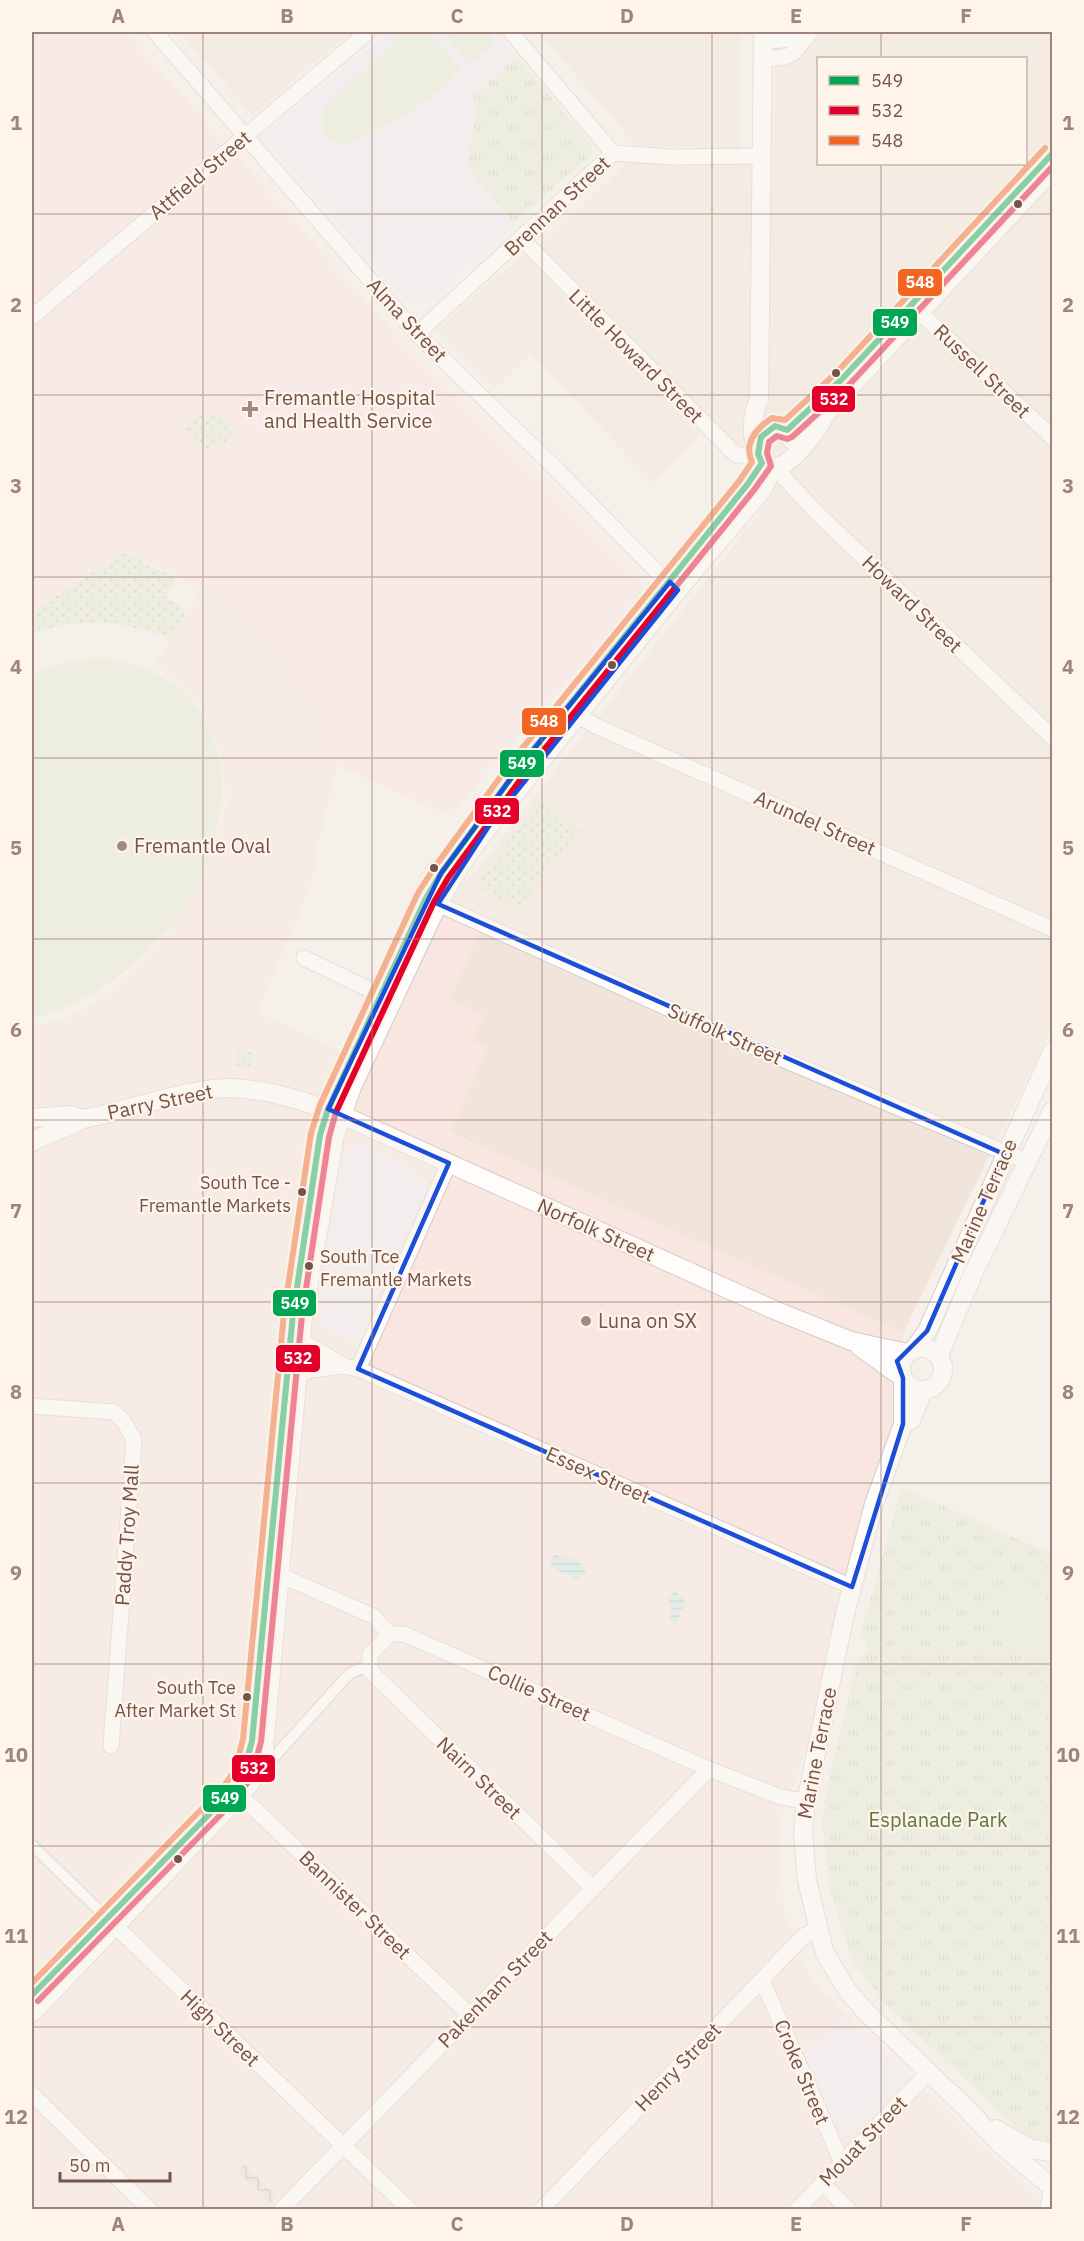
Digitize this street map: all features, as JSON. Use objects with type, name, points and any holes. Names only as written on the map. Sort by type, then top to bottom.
[{"type":"street","name":"Alma Street","points":[[155,32],[244,138],[417,334],[655,570],[674,586]]},
{"type":"street","points":[[511,32],[613,153]]},
{"type":"street","name":"Attfield Street","points":[[32,317],[364,33]]},
{"type":"street","points":[[763,44],[784,58],[802,46],[809,34]]},
{"type":"street","points":[[763,44],[759,400],[754,408],[754,423],[765,461]]},
{"type":"street","name":"Brennan Street","points":[[417,334],[613,153],[671,157],[762,156]]},
{"type":"street","points":[[765,461],[791,458],[812,439],[828,412],[1053,154]]},
{"type":"street","points":[[32,1995],[111,1922],[240,1795],[256,1776],[252,1741],[292,1314],[320,1135],[335,1112],[432,901],[478,819],[674,586],[765,487],[765,461],[761,437],[781,428],[842,379],[916,309],[1053,170]]},
{"type":"street","name":"Little Howard Street","points":[[522,239],[735,454],[765,461]]},
{"type":"street","name":"Russell Street","points":[[916,309],[1053,437]]},
{"type":"street","points":[[759,400],[792,444],[791,458]]},
{"type":"street","name":"Howard Street","points":[[765,461],[816,513],[1053,737]]},
{"type":"street","points":[[432,901],[578,716],[674,586]]},
{"type":"street","name":"Arundel Street","points":[[578,716],[1053,929]]},
{"type":"street","name":"Suffolk Street","points":[[432,901],[758,1049],[1004,1154],[1028,1162]]},
{"type":"street","points":[[304,958],[388,998]]},
{"type":"street","name":"Marine Terrace","points":[[1051,2189],[1002,2146],[965,2107],[866,2012],[847,1990],[834,1971],[818,1930],[807,1880],[803,1833],[806,1802],[852,1587],[874,1504],[903,1424],[901,1365],[927,1331],[1004,1154],[1053,1052]]},
{"type":"street","name":"Parry Street","points":[[32,1143],[50,1132],[72,1126],[82,1119],[205,1091],[230,1088],[287,1096],[335,1112]]},
{"type":"street","name":"Marine Terrace","points":[[903,1424],[911,1420],[923,1391],[937,1384],[941,1378],[943,1371],[939,1355],[973,1274],[1053,1111]]},
{"type":"street","points":[[32,2013],[111,1922],[231,1792],[255,1762],[280,1575],[301,1340],[335,1112]]},
{"type":"street","name":"Norfolk Street","points":[[335,1112],[647,1254],[851,1341],[903,1376]]},
{"type":"street","name":"Parry Street","points":[[32,1118],[71,1115],[82,1119]]},
{"type":"street","points":[[297,1376],[310,1370],[351,1367],[449,1163]]},
{"type":"street","name":"Essex Street","points":[[301,1340],[351,1367],[852,1587]]},
{"type":"street","name":"Norfolk Street","points":[[851,1341],[910,1351]]},
{"type":"street","points":[[910,1351],[927,1348],[939,1355]]},
{"type":"street","points":[[903,1376],[915,1389],[923,1391]]},
{"type":"street","name":"Paddy Troy Mall","points":[[32,1406],[114,1412],[125,1423],[134,1440],[111,1746]]},
{"type":"street","name":"Collie Street","points":[[280,1575],[373,1616],[390,1634],[404,1634],[710,1769],[778,1796],[806,1802]]},
{"type":"street","points":[[255,1762],[275,1756],[349,1674],[369,1665],[375,1647],[390,1634]]},
{"type":"street","name":"Nairn Street","points":[[369,1665],[376,1678],[593,1888]]},
{"type":"street","name":"Pakenham Street","points":[[281,2210],[710,1769]]},
{"type":"street","name":"Bannister Street","points":[[240,1795],[470,2015]]},
{"type":"street","name":"High Street","points":[[32,1845],[410,2210]]},
{"type":"street","name":"Henry Street","points":[[541,2210],[805,1935],[818,1930]]},
{"type":"street","name":"Croke Street","points":[[762,1980],[842,2163]]},
{"type":"street","name":"Mouat Street","points":[[797,2210],[928,2073]]},
{"type":"street","points":[[32,2094],[150,2210]]},
{"type":"street","name":"Marine Terrace","points":[[965,2107],[1008,2138],[1031,2149],[1053,2154],[1045,2170],[1051,2189]]},
{"type":"street","points":[[822,2183],[849,2210]]},
{"type":"street","points":[[1049,2210],[1051,2189]]},
{"type":"highlighted area","points":[[670,582],[678,590],[489,826],[438,904],[1004,1154],[927,1331],[897,1361],[903,1378],[903,1424],[852,1587],[358,1369],[449,1163],[328,1109],[441,873],[519,767]]},
{"type":"shaded area","name":"Fremantle Hospital and Health Service","points":[[32,32],[126,32],[405,345],[641,580],[643,595],[450,816],[325,760],[330,741],[326,710],[230,602],[124,551],[32,610]]},
{"type":"shaded area","points":[[180,32],[347,32],[349,33],[252,115]]},
{"type":"shaded area","points":[[389,32],[495,32],[592,145],[592,154],[422,306],[409,303],[262,135]]},
{"type":"shaded area","points":[[538,32],[741,32],[740,148],[638,147]]},
{"type":"shaded area","points":[[776,32],[1052,32],[1052,1027],[903,1333],[450,1133],[487,1048],[472,1041],[450,999],[494,900],[477,891],[472,876],[775,494],[734,441],[538,249],[636,154],[774,161]]},
{"type":"shaded area","points":[[524,255],[700,434],[654,483],[530,353],[495,388],[438,330],[478,291]]},
{"type":"shaded area","points":[[202,589],[230,602],[326,710],[330,741],[325,760],[337,766],[317,848],[311,885],[258,1012],[343,1051],[427,859],[472,876],[494,900],[450,999],[484,1015],[472,1041],[487,1048],[450,1134],[903,1333],[898,1412],[844,1650],[778,1827],[784,1913],[812,1981],[1048,2209],[32,2209],[32,1026],[62,1019],[84,1009],[109,993],[167,935],[210,858],[226,804],[222,757],[200,705],[155,664]]},
{"type":"shaded area","points":[[357,1144],[414,1169],[412,1175],[429,1182],[358,1342],[319,1325],[335,1202],[347,1149]]},
{"type":"shaded area","points":[[844,2018],[908,2077],[863,2124],[849,2133],[841,2133],[836,2127],[803,2050],[822,2042]]},
{"type":"shaded area","points":[[244,2164],[277,2197],[271,2203],[238,2171]]},
{"type":"green space","points":[[404,32],[429,32],[460,68],[436,93],[378,131],[347,146],[329,138],[323,130],[322,111]]},
{"type":"green space","points":[[443,32],[487,32],[496,42],[470,64]]},
{"type":"green space","points":[[516,56],[592,145],[592,154],[514,222],[465,166],[477,112],[472,98]]},
{"type":"green space","points":[[202,413],[221,416],[236,430],[223,444],[205,450],[183,430]]},
{"type":"green space","points":[[124,552],[177,578],[165,596],[187,611],[171,638],[136,628],[101,623],[66,625],[32,635],[32,611]]},
{"type":"green space","name":"Fremantle Oval","points":[[105,658],[149,669],[181,690],[204,717],[217,750],[222,787],[218,825],[206,864],[188,901],[158,941],[121,975],[100,989],[56,1011],[32,1019],[32,675],[66,662]]},
{"type":"green space","points":[[542,799],[580,831],[518,908],[479,889],[478,878]]},
{"type":"green space","points":[[239,1047],[254,1053],[251,1068],[240,1068],[234,1064]]},
{"type":"green space","name":"Esplanade Park","points":[[901,1487],[1052,1554],[1052,2141],[1038,2142],[1022,2134],[886,2005],[852,1960],[829,1887],[822,1824],[824,1802],[857,1659],[866,1653],[866,1642],[861,1634]]},
{"type":"green space","points":[[1032,1582],[1052,1628],[1052,1673],[1046,1659],[1016,1646],[1013,1636],[993,1627],[1007,1594]]},
{"type":"water","points":[[554,1555],[577,1560],[586,1570],[584,1575],[576,1579],[552,1568],[550,1561]]},
{"type":"water","points":[[675,1592],[683,1597],[686,1605],[679,1611],[680,1620],[675,1624],[670,1619],[672,1608],[667,1597]]},
{"type":"transit line","name":"548","points":[[32,1983],[224,1786],[235,1770],[243,1739],[284,1313],[311,1133],[320,1105],[418,893],[512,761],[740,480],[752,462],[750,442],[761,426],[772,418],[785,420],[836,373],[1045,148]]},
{"type":"transit line","name":"549","points":[[32,1995],[231,1792],[243,1774],[252,1741],[293,1314],[320,1135],[328,1109],[426,898],[441,873],[519,767],[747,485],[762,463],[758,454],[761,437],[775,426],[787,430],[842,379],[1052,154]]},
{"type":"transit line","name":"532","points":[[38,2001],[237,1798],[251,1777],[261,1742],[302,1315],[329,1137],[336,1112],[434,902],[448,878],[526,772],[754,490],[771,466],[767,453],[769,442],[777,436],[787,439],[792,437],[849,385],[1052,167]]},
{"type":"place","name":"Fremantle Hospital and Health Service","points":[[250,409]]},
{"type":"place","name":"Fremantle Oval","points":[[122,846]]},
{"type":"place","name":"South Tce - Fremantle Markets","points":[[302,1192]]},
{"type":"place","name":"South Tce Fremantle Markets","points":[[309,1266]]},
{"type":"place","name":"Luna on SX","points":[[586,1321]]},
{"type":"place","name":"South Tce After Market St","points":[[247,1697]]}]
